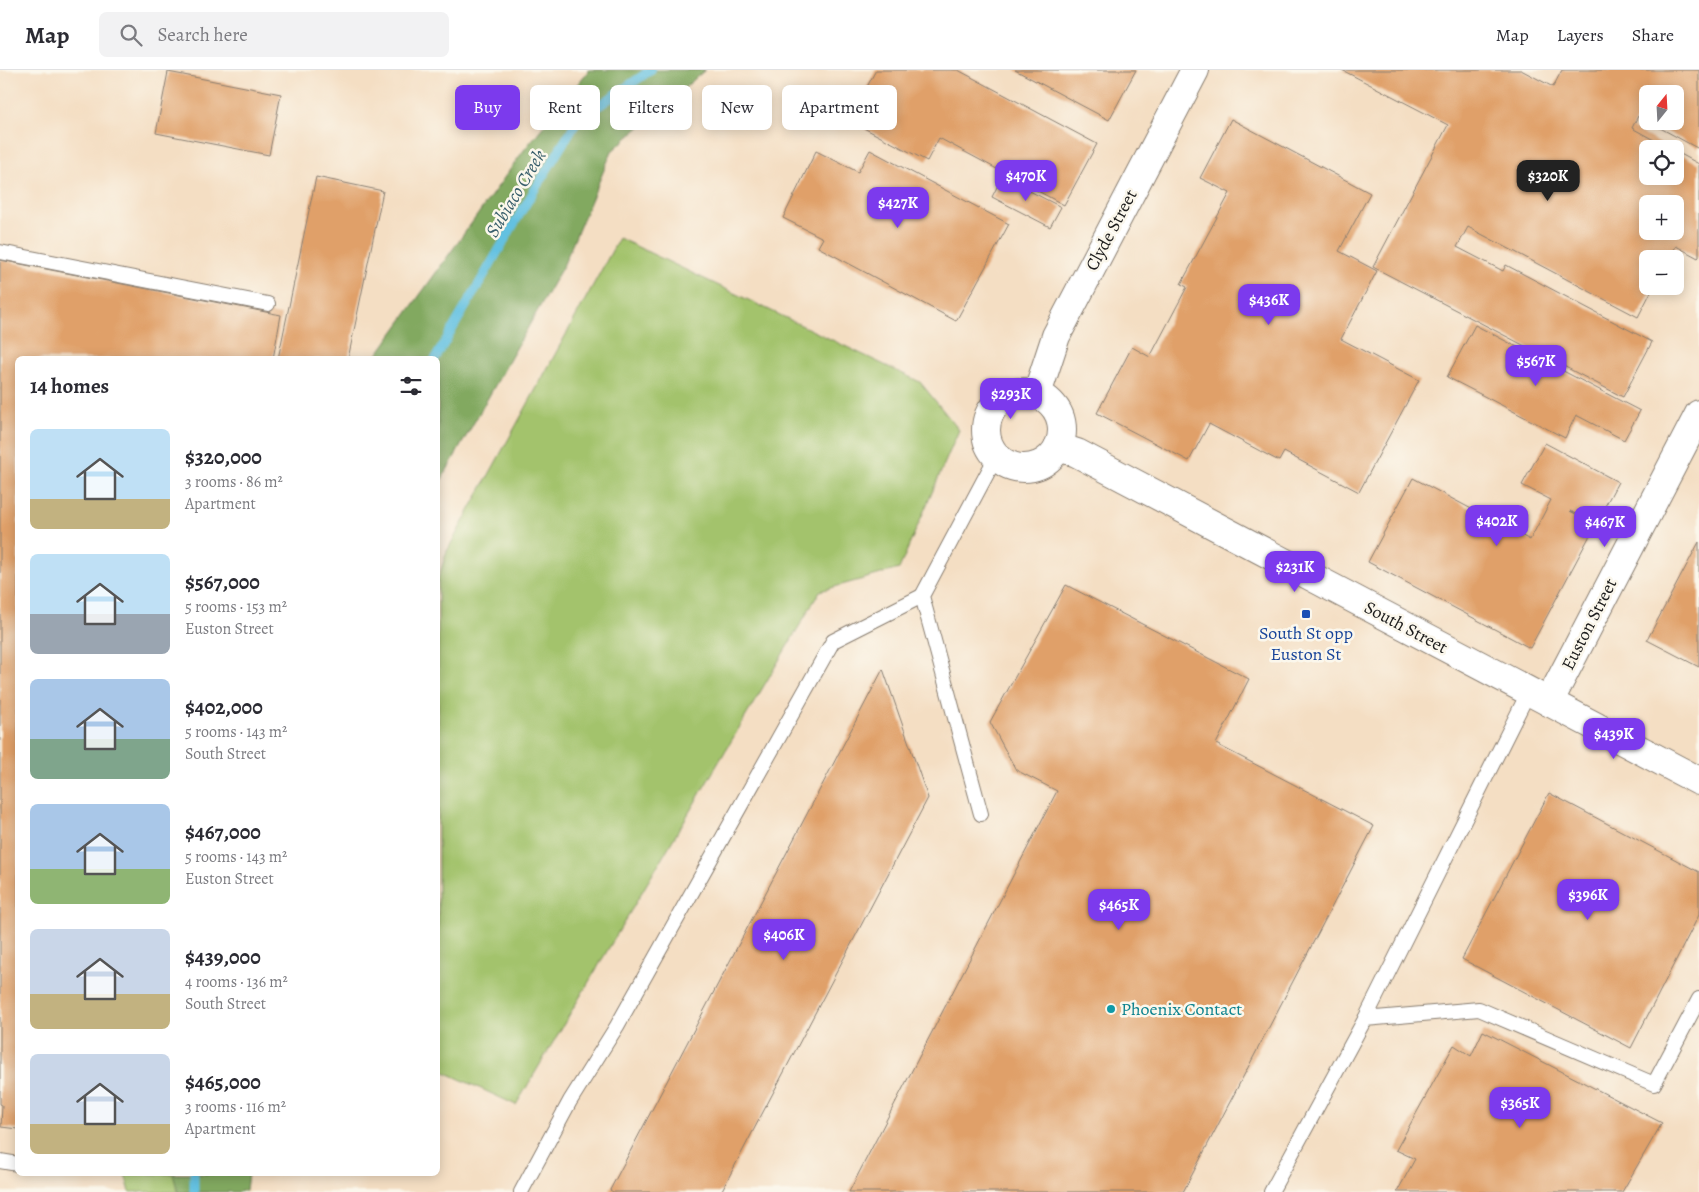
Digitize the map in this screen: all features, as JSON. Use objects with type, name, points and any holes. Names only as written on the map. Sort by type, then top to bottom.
[{"type":"street","name":"Clyde Street","points":[[1037,394],[1056,336],[1195,70]]},
{"type":"street","points":[[1021,392],[1037,394],[1049,402],[1060,418],[1062,431],[1058,447],[1050,458],[1033,467],[1020,468],[1007,464],[996,457],[986,437],[985,428],[989,414],[1008,395],[1021,392]]},
{"type":"street","name":"Euston Street","points":[[1539,696],[1699,414]]},
{"type":"street","name":"South Street","points":[[1058,447],[1077,453],[1699,781]]},
{"type":"lane","points":[[0,252],[268,304]]},
{"type":"lane","points":[[521,1192],[570,1101],[617,1026],[833,642],[922,596],[996,457]]},
{"type":"lane","points":[[922,596],[980,814]]},
{"type":"lane","points":[[1271,1192],[1539,696]]},
{"type":"lane","points":[[1365,1019],[1479,1009],[1654,1084],[1699,999]]},
{"type":"lane","points":[[0,1161],[15,1164]]},
{"type":"green space","points":[[589,70],[705,70],[688,85],[610,85],[610,130],[636,130],[612,151],[564,264],[440,482],[440,356],[376,356],[540,130],[600,130],[600,85],[577,85]]},
{"type":"green space","points":[[619,238],[920,382],[959,430],[899,569],[820,591],[516,1105],[440,1070],[440,573],[447,551]]},
{"type":"green space","points":[[126,1176],[210,1176],[209,1192],[130,1192]]},
{"type":"green space","points":[[174,1176],[248,1176],[246,1190],[239,1192],[178,1192]]},
{"type":"building","points":[[876,70],[958,70],[1097,144],[1064,205],[939,138],[927,161],[867,130],[897,130],[897,85],[868,85]]},
{"type":"building","points":[[1015,70],[1136,70],[1109,120]]},
{"type":"building","points":[[1342,70],[1521,70],[1553,87],[1562,70],[1699,70],[1699,149],[1664,130],[1684,130],[1684,85],[1639,85],[1639,117],[1632,128],[1654,140],[1639,140],[1639,185],[1684,185],[1684,156],[1699,164],[1699,257],[1676,246],[1674,250],[1639,250],[1639,295],[1649,295],[1638,317],[1468,227],[1457,247],[1503,271],[1506,265],[1652,342],[1623,397],[1373,267],[1448,125]]},
{"type":"building","points":[[168,72],[281,94],[269,155],[156,133]]},
{"type":"building","points":[[1231,119],[1370,193],[1339,251],[1377,271],[1341,339],[1419,380],[1359,492],[1284,452],[1279,461],[1209,424],[1189,461],[1097,413],[1132,347],[1150,357],[1187,287],[1181,284],[1230,193],[1200,178]]},
{"type":"building","points":[[870,150],[1009,224],[956,321],[818,247],[823,238],[783,218],[816,151],[858,172]]},
{"type":"building","points":[[316,177],[383,191],[349,356],[279,356]]},
{"type":"building","points":[[1002,177],[1061,207],[1050,227],[992,197]]},
{"type":"building","points":[[0,260],[281,315],[274,356],[15,356],[15,1129],[1,1127],[2,1105],[0,1104]]},
{"type":"building","points":[[1475,325],[1640,411],[1624,440],[1576,415],[1565,438],[1447,377]]},
{"type":"building","points":[[1545,443],[1618,482],[1596,523],[1570,511],[1596,524],[1530,648],[1368,562],[1413,478],[1530,540],[1551,500],[1522,485]]},
{"type":"building","points":[[1699,542],[1699,667],[1647,640]]},
{"type":"building","name":"Phoenix Contact","points":[[1066,585],[1249,679],[1216,744],[1374,826],[1183,1192],[849,1192],[1057,791],[1016,770],[990,722]]},
{"type":"building","points":[[883,669],[928,798],[721,1192],[613,1192],[610,1190]]},
{"type":"building","points":[[1549,793],[1699,872],[1699,915],[1631,1048],[1462,959]]},
{"type":"building","points":[[1483,1031],[1662,1123],[1622,1192],[1397,1192],[1415,1159],[1396,1150],[1454,1045],[1471,1056]]},
{"type":"waterway","name":"Subiaco Creek","points":[[437,356],[577,121],[651,70]]},
{"type":"waterway","name":"Subiaco Creek","points":[[194,1176],[194,1192]]},
{"type":"place","name":"South St opp Euston St","points":[[1306,614]]},
{"type":"place","name":"Phoenix Contact","points":[[1111,1009]]}]
